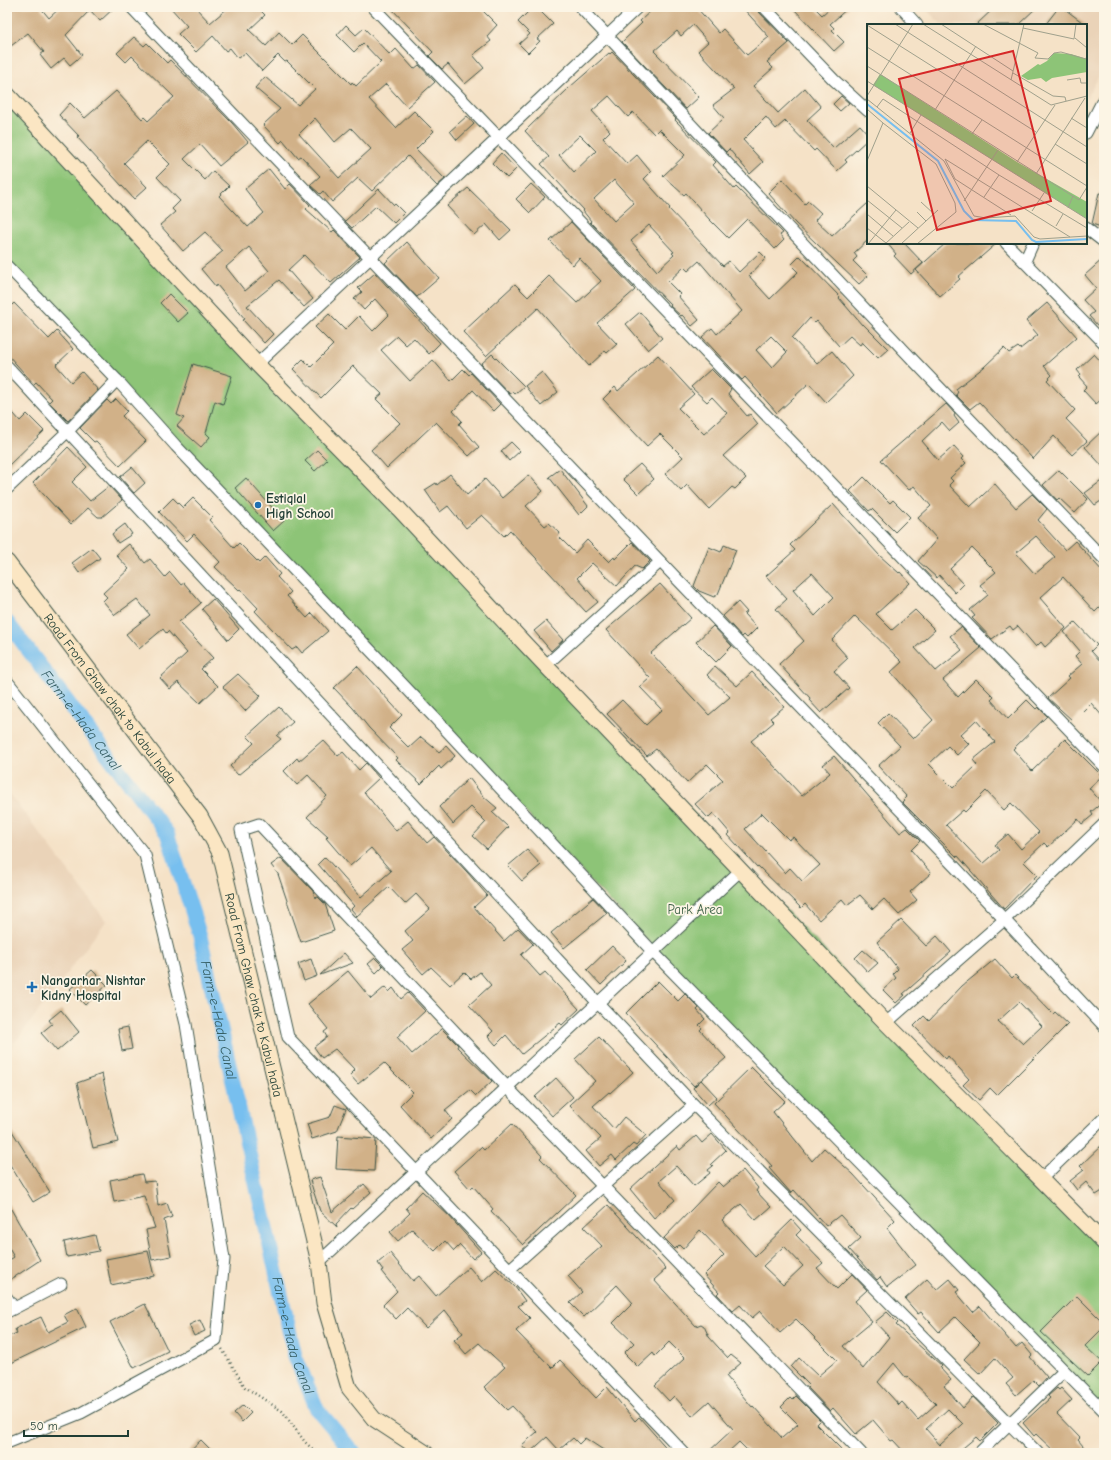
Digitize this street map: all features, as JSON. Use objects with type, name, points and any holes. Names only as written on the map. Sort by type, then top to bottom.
[{"type":"street","points":[[131,7],[660,562],[1005,919],[1104,1026]]},
{"type":"street","points":[[373,7],[497,139],[807,456],[1104,766]]},
{"type":"street","points":[[580,7],[919,367],[1104,559]]},
{"type":"street","points":[[257,364],[638,7]]},
{"type":"street","points":[[764,7],[834,80],[867,110]]},
{"type":"street","points":[[901,7],[916,24]]},
{"type":"street","points":[[7,94],[257,364],[399,509],[886,1023],[1104,1243]]},
{"type":"street","points":[[1087,131],[1104,98]]},
{"type":"street","points":[[1087,229],[1104,242]]},
{"type":"street","points":[[1007,244],[1104,343]]},
{"type":"street","points":[[1025,261],[1033,244]]},
{"type":"street","points":[[7,266],[117,380],[176,446],[437,720],[653,952],[1104,1411]]},
{"type":"street","points":[[7,366],[694,1105],[1038,1453]]},
{"type":"street","points":[[7,489],[68,432],[117,380]]},
{"type":"street","name":"Road From Ghaw chak to Kabul hada","points":[[7,562],[200,816],[220,853],[319,1262],[324,1303],[349,1388],[374,1419],[426,1453]]},
{"type":"street","points":[[546,664],[660,562]]},
{"type":"street","points":[[7,681],[145,855],[186,1024],[224,1259],[216,1340],[81,1413],[7,1443]]},
{"type":"street","points":[[684,1453],[288,1037],[241,830],[259,824],[507,1087],[861,1453]]},
{"type":"street","points":[[886,1023],[1005,919],[1104,824]]},
{"type":"street","points":[[319,1262],[741,870]]},
{"type":"street","points":[[510,1269],[602,1185],[694,1105]]},
{"type":"street","points":[[1040,1179],[1104,1118]]},
{"type":"street","points":[[7,1298],[10,1310],[61,1284]]},
{"type":"street","points":[[979,1453],[1064,1372]]},
{"type":"path","points":[[216,1340],[245,1387],[282,1411],[306,1442],[317,1453]]},
{"type":"shaded area","points":[[924,7],[1104,7],[1104,66],[1087,98],[1087,24],[941,24]]},
{"type":"shaded area","name":"Nangarhar Nishtar Kidny Hospital","points":[[7,790],[106,921],[7,1053]]},
{"type":"green space","name":"Park Area","points":[[7,94],[1104,1243],[1104,1411],[841,1144],[7,267]]},
{"type":"building","points":[[12,7],[40,7],[49,18],[61,7],[115,7],[100,21],[90,10],[66,35],[82,55],[70,65],[64,58],[51,69],[40,55],[44,52],[28,33],[7,49],[7,11]]},
{"type":"building","points":[[170,7],[195,7],[210,23],[229,7],[257,7],[265,15],[249,30],[266,46],[279,32],[292,45],[302,35],[351,84],[352,82],[356,86],[381,62],[363,43],[354,52],[337,35],[346,25],[356,35],[364,28],[390,55],[396,49],[414,69],[419,65],[435,82],[407,107],[386,84],[369,99],[396,128],[414,111],[434,131],[416,149],[445,179],[437,186],[408,156],[372,191],[358,178],[332,202],[323,191],[320,194],[310,185],[320,176],[301,156],[298,158],[283,140],[280,143],[263,125],[280,109],[255,88],[265,77],[298,105],[315,89],[287,61],[285,62],[278,55],[262,71],[245,53],[238,58],[230,48],[226,51],[213,36],[196,52],[178,34],[187,26]],"holes":[[[315,118],[335,142],[351,128],[371,149],[339,178],[299,134]]]},
{"type":"building","points":[[390,7],[479,7],[497,25],[487,36],[491,41],[473,55],[484,68],[465,84],[448,64],[442,69],[429,56],[433,52]]},
{"type":"building","points":[[533,7],[536,7],[553,24],[537,39],[540,41],[528,53],[519,44],[530,34],[518,22]]},
{"type":"building","points":[[655,7],[696,7],[719,33],[723,29],[747,55],[769,37],[742,7],[757,7],[759,12],[789,43],[767,62],[773,68],[753,86],[778,113],[805,88],[821,107],[807,120],[834,148],[860,125],[867,133],[867,140],[845,160],[847,162],[837,171],[816,149],[814,151],[785,121],[776,129],[766,117],[743,140],[763,162],[750,174],[729,149],[726,152],[708,133],[724,118],[713,105],[734,89],[698,51],[708,42],[693,25],[681,36],[677,31],[654,51],[699,97],[686,109],[622,42],[642,23],[640,21]]},
{"type":"building","points":[[792,7],[814,7],[822,15],[831,7],[849,7],[830,24],[834,28],[832,30],[844,42],[834,51]]},
{"type":"building","points":[[995,7],[1037,7],[1019,24],[977,24]]},
{"type":"building","points":[[1059,7],[1062,7],[1085,24],[1046,24]]},
{"type":"building","points":[[134,37],[144,46],[147,43],[167,63],[170,60],[232,123],[248,142],[219,166],[200,144],[184,159],[205,180],[213,171],[229,186],[219,196],[248,227],[264,213],[245,189],[269,169],[285,189],[290,184],[310,205],[306,209],[332,232],[334,230],[360,257],[331,283],[304,255],[288,270],[313,299],[304,307],[279,280],[247,306],[273,334],[264,343],[243,320],[245,319],[217,285],[216,287],[201,269],[223,251],[205,232],[183,251],[160,225],[175,212],[172,209],[180,201],[157,177],[170,164],[147,141],[124,163],[147,187],[134,199],[77,137],[79,136],[59,115],[70,103],[85,118],[116,91],[142,119],[144,117],[148,121],[174,97],[132,56],[126,62],[117,53]],"holes":[[[249,247],[269,271],[245,291],[226,267]]]},
{"type":"building","points":[[612,52],[716,162],[713,165],[734,189],[736,187],[783,233],[780,235],[784,240],[775,249],[747,219],[728,238],[686,193],[684,195],[663,176],[685,155],[659,129],[654,134],[633,112],[628,117],[609,96],[592,111],[610,131],[603,138],[627,164],[637,155],[651,172],[644,179],[670,208],[669,209],[723,266],[729,261],[739,272],[760,252],[766,258],[749,276],[770,299],[798,272],[791,265],[800,256],[840,297],[839,298],[862,325],[863,324],[888,349],[878,358],[862,342],[860,345],[850,336],[839,346],[817,321],[815,323],[810,318],[792,338],[817,364],[832,351],[853,376],[826,402],[809,383],[777,413],[745,377],[742,380],[702,337],[712,328],[717,334],[742,311],[699,261],[688,271],[684,267],[668,282],[680,294],[678,296],[699,320],[692,326],[682,315],[681,316],[670,306],[671,305],[590,222],[591,221],[583,211],[584,210],[541,164],[549,157],[525,131],[570,87],[609,53],[610,54]],"holes":[[[580,135],[596,151],[574,172],[559,155]],[[614,180],[634,203],[614,221],[594,199]],[[649,225],[674,252],[672,253],[674,255],[657,271],[631,241]],[[771,336],[787,352],[772,368],[756,350]]]},
{"type":"building","points":[[841,96],[849,103],[840,111],[833,104]]},
{"type":"building","points":[[467,116],[474,124],[457,140],[450,131]]},
{"type":"building","points":[[501,153],[516,169],[507,178],[492,163]]},
{"type":"building","points":[[782,179],[805,204],[808,201],[821,213],[815,220],[832,236],[867,204],[867,241],[854,253],[857,257],[853,261],[868,276],[859,284],[795,223],[768,193]]},
{"type":"building","points":[[531,184],[545,197],[530,213],[516,199]]},
{"type":"building","points":[[468,188],[511,230],[500,240],[486,224],[474,235],[447,206]]},
{"type":"building","points":[[379,189],[404,213],[394,223],[376,206],[352,228],[345,221]]},
{"type":"building","points":[[1099,193],[1104,194],[1104,228],[1092,224]]},
{"type":"building","points":[[571,222],[635,290],[597,323],[617,344],[607,353],[605,351],[589,366],[538,308],[486,356],[463,332],[515,284],[528,297],[549,276],[577,303],[601,281],[579,258],[573,265],[550,241]]},
{"type":"building","points":[[407,242],[439,278],[417,297],[385,263]]},
{"type":"building","points":[[888,244],[905,244],[923,263],[911,274],[894,256],[896,254]]},
{"type":"building","points":[[945,244],[996,244],[958,277],[960,279],[940,296],[916,270]]},
{"type":"building","points":[[1104,258],[1104,323],[1103,322],[1098,326],[1089,316],[1094,312],[1083,300],[1096,288],[1085,275]]},
{"type":"building","points":[[375,273],[440,343],[429,354],[414,338],[406,345],[397,336],[381,350],[410,381],[433,360],[451,381],[463,369],[469,375],[471,373],[500,404],[493,411],[473,390],[453,411],[462,421],[459,424],[479,447],[469,456],[436,422],[387,468],[371,450],[400,423],[376,399],[382,394],[353,366],[321,398],[293,369],[303,359],[311,367],[333,345],[315,327],[329,314],[345,330],[359,316],[373,331],[389,315],[375,299],[364,310],[354,299],[362,292],[358,288]]},
{"type":"building","points":[[169,294],[188,313],[178,322],[160,303]]},
{"type":"building","points":[[14,303],[49,339],[57,331],[73,349],[56,365],[71,382],[82,372],[98,390],[68,421],[49,402],[52,399],[36,382],[34,384],[7,354],[7,310]]},
{"type":"building","points":[[1047,303],[1077,337],[1044,366],[1052,375],[1047,380],[1075,410],[1066,419],[1087,441],[1072,455],[1054,436],[1033,459],[979,402],[970,409],[956,395],[958,392],[956,389],[984,367],[1004,348],[1009,353],[1018,347],[1020,349],[1038,335],[1026,321]]},
{"type":"building","points":[[640,312],[662,338],[648,350],[626,324]]},
{"type":"building","points":[[492,354],[524,386],[515,394],[513,392],[510,394],[481,364]]},
{"type":"building","points":[[1094,354],[1104,365],[1104,397],[1096,404],[1083,390],[1087,386],[1079,377],[1081,375],[1077,370]]},
{"type":"building","points":[[658,355],[694,394],[678,408],[704,434],[727,413],[712,397],[707,402],[691,387],[711,369],[731,389],[728,394],[747,416],[750,414],[758,424],[723,456],[746,478],[735,489],[732,487],[709,509],[687,485],[681,491],[665,474],[683,457],[660,434],[647,446],[603,399],[615,387],[618,391]]},
{"type":"building","points":[[193,364],[232,376],[223,404],[215,401],[206,433],[210,437],[201,447],[177,426],[184,418],[177,415]]},
{"type":"building","points":[[542,372],[558,392],[541,406],[525,386]]},
{"type":"building","points":[[116,399],[127,411],[122,416],[146,441],[120,466],[96,441],[94,442],[80,428],[107,400],[111,404]]},
{"type":"building","points":[[946,404],[955,414],[954,416],[959,423],[950,431],[942,422],[922,441],[938,460],[954,446],[964,457],[962,459],[966,463],[950,478],[953,481],[949,485],[970,507],[995,484],[1016,508],[1032,494],[1047,509],[1038,520],[1065,550],[1075,541],[1104,573],[1104,603],[1095,612],[1063,577],[1040,598],[1066,628],[1045,647],[1041,642],[1036,647],[1018,626],[1013,630],[1010,626],[992,639],[972,618],[975,616],[970,610],[988,595],[980,585],[996,572],[972,548],[950,569],[964,584],[955,593],[939,575],[937,578],[918,561],[937,539],[918,518],[931,506],[914,486],[909,490],[881,460]],"holes":[[[1036,536],[1055,557],[1035,574],[1016,553]]]},
{"type":"building","points":[[7,406],[20,421],[27,414],[44,431],[7,467]]},
{"type":"building","points":[[1104,429],[1104,468],[1085,447]]},
{"type":"building","points":[[511,442],[520,451],[509,461],[501,451]]},
{"type":"building","points":[[68,447],[87,467],[72,482],[90,501],[109,486],[122,500],[102,517],[98,517],[88,508],[71,524],[33,483]]},
{"type":"building","points":[[317,450],[327,460],[315,471],[305,461]]},
{"type":"building","points":[[640,464],[654,479],[638,494],[623,479]]},
{"type":"building","points":[[132,467],[145,483],[134,493],[120,477]]},
{"type":"building","points":[[560,469],[588,506],[579,515],[549,477]]},
{"type":"building","points":[[1059,470],[1088,499],[1075,513],[1059,498],[1057,500],[1043,485]]},
{"type":"building","points":[[450,474],[467,495],[485,479],[502,498],[529,475],[543,491],[526,506],[545,526],[549,523],[560,533],[558,536],[575,553],[587,540],[609,562],[614,557],[615,559],[632,542],[650,561],[642,569],[635,566],[617,586],[592,563],[577,578],[598,602],[586,612],[510,530],[504,536],[482,515],[466,528],[448,506],[440,512],[425,490],[436,483],[437,485]]},
{"type":"building","points":[[864,477],[890,503],[893,500],[910,517],[895,532],[872,509],[869,511],[850,491]]},
{"type":"building","points":[[246,478],[284,521],[273,531],[235,488]]},
{"type":"building","points":[[1104,479],[1104,499],[1095,505],[1085,493]]},
{"type":"building","points":[[173,498],[183,508],[193,498],[212,517],[209,520],[234,548],[239,543],[259,563],[265,557],[280,574],[277,577],[291,592],[287,596],[307,618],[312,613],[328,631],[302,653],[297,647],[292,650],[255,611],[258,608],[240,589],[239,590],[215,567],[220,562],[194,534],[187,541],[159,512]]},
{"type":"building","points":[[833,504],[879,555],[899,573],[900,572],[910,583],[876,614],[892,630],[915,610],[935,630],[915,648],[936,671],[962,650],[950,636],[961,627],[981,648],[943,680],[958,697],[976,679],[994,697],[991,700],[1008,719],[1027,700],[1036,709],[1038,707],[1047,716],[1013,749],[1032,771],[1065,739],[1102,776],[1089,788],[1102,803],[1091,812],[1093,815],[1082,824],[1078,819],[1048,847],[1044,843],[1024,862],[1037,875],[1004,909],[958,856],[957,857],[902,802],[907,797],[878,766],[900,746],[878,723],[888,713],[913,739],[933,720],[891,672],[902,662],[855,616],[832,640],[848,658],[834,671],[849,688],[821,713],[809,700],[810,698],[779,664],[804,641],[776,609],[787,599],[766,576],[795,550],[790,545]],"holes":[[[812,573],[834,597],[815,616],[793,590]],[[976,720],[995,742],[973,760],[977,765],[953,788],[929,764],[948,746],[957,755],[969,744],[960,735]],[[986,791],[1004,810],[1011,803],[1039,832],[1021,849],[1008,834],[995,845],[999,850],[983,864],[946,825],[963,810],[965,812]]]},
{"type":"building","points":[[125,524],[132,534],[118,543],[112,534]]},
{"type":"building","points":[[129,544],[145,563],[150,559],[165,577],[170,572],[181,585],[184,583],[201,603],[179,622],[213,658],[201,669],[218,686],[200,703],[178,682],[170,689],[160,678],[187,653],[168,631],[166,633],[163,629],[139,649],[126,634],[150,615],[137,599],[115,615],[103,601],[107,597],[103,593],[129,569],[116,555]]},
{"type":"building","points":[[724,545],[736,550],[718,594],[714,597],[699,591],[694,586],[709,547],[721,552]]},
{"type":"building","points":[[92,548],[100,558],[79,573],[72,563]]},
{"type":"building","points":[[660,584],[691,618],[651,653],[709,715],[730,697],[707,675],[715,666],[737,686],[752,672],[784,707],[770,718],[774,722],[751,741],[802,796],[830,773],[823,765],[834,756],[900,833],[907,828],[920,841],[911,850],[931,873],[910,892],[917,900],[899,915],[884,899],[873,909],[860,895],[847,905],[842,899],[819,920],[805,904],[801,908],[758,866],[757,867],[728,835],[730,833],[713,813],[708,818],[695,804],[723,780],[707,764],[687,783],[656,749],[647,756],[607,714],[622,700],[646,725],[662,710],[640,687],[650,678],[606,630]],"holes":[[[762,813],[789,840],[793,837],[820,865],[802,881],[790,868],[785,873],[745,829]]]},
{"type":"building","points":[[213,599],[239,629],[228,640],[202,609]]},
{"type":"building","points":[[738,602],[747,612],[744,614],[757,628],[747,638],[744,635],[742,637],[723,616]]},
{"type":"building","points":[[546,621],[563,640],[551,651],[534,631]]},
{"type":"building","points":[[1075,622],[1097,645],[1091,651],[1104,665],[1104,718],[1091,703],[1073,721],[1048,698],[1070,678],[1068,676],[1082,664],[1075,656],[1080,651],[1064,632]]},
{"type":"building","points":[[713,626],[732,646],[716,662],[696,642]]},
{"type":"building","points":[[357,666],[402,715],[389,728],[409,748],[421,737],[439,752],[446,746],[455,756],[441,769],[439,766],[421,784],[396,760],[398,758],[334,688]]},
{"type":"building","points":[[238,674],[261,696],[245,711],[223,687]]},
{"type":"building","points":[[279,707],[293,722],[277,736],[281,739],[238,775],[230,766],[254,743],[247,736]]},
{"type":"building","points":[[323,740],[338,756],[343,752],[359,770],[366,763],[379,778],[364,792],[396,831],[408,821],[427,843],[434,837],[467,872],[487,895],[474,907],[504,941],[518,928],[533,944],[521,955],[540,976],[545,972],[579,1009],[562,1025],[560,1023],[522,1054],[506,1035],[496,1045],[488,1036],[493,1031],[469,1005],[491,985],[480,972],[471,979],[464,972],[450,985],[431,967],[423,974],[402,950],[413,941],[405,931],[430,909],[416,894],[405,904],[389,887],[357,916],[351,909],[354,906],[318,864],[325,857],[361,897],[391,871],[371,848],[350,866],[326,838],[328,836],[307,817],[327,796],[308,775],[297,785],[284,771],[297,758],[299,761]]},
{"type":"building","points":[[469,778],[483,796],[497,808],[492,812],[508,827],[487,849],[473,836],[486,822],[471,807],[453,824],[439,807]]},
{"type":"building","points":[[527,850],[541,865],[522,881],[508,866]]},
{"type":"building","points":[[281,858],[313,891],[315,898],[318,897],[325,904],[334,931],[301,942],[278,874],[271,865]]},
{"type":"building","points":[[593,898],[607,913],[564,948],[551,933]]},
{"type":"building","points":[[901,920],[926,946],[937,936],[951,952],[903,994],[905,995],[896,1003],[883,990],[896,978],[893,974],[898,969],[877,942]]},
{"type":"building","points":[[612,946],[626,961],[601,985],[587,970]]},
{"type":"building","points":[[863,950],[878,963],[868,972],[855,958]]},
{"type":"building","points":[[344,953],[353,963],[320,975]]},
{"type":"building","points":[[375,958],[383,966],[376,973],[368,964]]},
{"type":"building","points":[[311,959],[317,976],[304,981],[298,964]]},
{"type":"building","points":[[995,959],[1012,978],[1015,975],[1053,1014],[1055,1012],[1068,1024],[997,1095],[990,1088],[979,1100],[963,1085],[969,1079],[948,1056],[946,1059],[914,1026],[924,1016],[929,1021],[962,986]],"holes":[[[1019,1002],[1042,1026],[1023,1044],[998,1021]]]},
{"type":"building","points":[[92,970],[107,985],[85,1005],[70,989]]},
{"type":"building","points":[[348,971],[371,999],[385,987],[389,992],[393,988],[401,999],[408,993],[425,1011],[397,1037],[412,1054],[442,1029],[458,1045],[457,1047],[492,1081],[476,1096],[470,1090],[445,1110],[452,1119],[431,1139],[400,1105],[413,1092],[384,1063],[358,1084],[350,1075],[355,1070],[335,1049],[322,1058],[314,1047],[327,1037],[324,1032],[328,1029],[308,1004]]},
{"type":"building","points":[[658,981],[678,1001],[685,994],[699,1008],[697,1010],[705,1019],[699,1025],[702,1028],[700,1030],[726,1058],[694,1086],[626,1013]]},
{"type":"building","points":[[61,1010],[79,1032],[57,1051],[41,1033],[52,1024],[49,1020]]},
{"type":"building","points":[[128,1027],[132,1049],[122,1051],[118,1029]]},
{"type":"building","points":[[599,1037],[633,1072],[593,1106],[614,1129],[624,1117],[646,1135],[636,1146],[633,1144],[616,1160],[612,1155],[599,1166],[586,1151],[601,1138],[569,1105],[595,1081],[575,1059]]},
{"type":"building","points":[[751,1067],[785,1101],[773,1112],[812,1161],[824,1148],[853,1174],[895,1220],[887,1228],[916,1265],[887,1287],[880,1277],[877,1280],[849,1249],[861,1238],[840,1215],[826,1226],[794,1190],[791,1193],[769,1168],[772,1166],[714,1103]]},
{"type":"building","points":[[102,1074],[118,1142],[93,1148],[77,1083]]},
{"type":"building","points":[[556,1078],[573,1097],[552,1116],[535,1097]]},
{"type":"building","points":[[701,1080],[717,1097],[708,1105],[693,1088]]},
{"type":"building","points":[[335,1105],[346,1109],[337,1131],[312,1139],[307,1124],[330,1117]]},
{"type":"building","points":[[7,1123],[50,1192],[33,1202],[7,1160]]},
{"type":"building","points":[[512,1124],[542,1156],[540,1158],[576,1195],[523,1245],[491,1211],[493,1209],[473,1186],[470,1189],[454,1171],[481,1147],[484,1150]]},
{"type":"building","points":[[712,1134],[726,1150],[711,1164],[713,1166],[708,1170],[710,1173],[694,1186],[676,1166],[659,1181],[675,1200],[654,1218],[630,1189],[677,1146],[680,1150],[696,1136],[702,1143]]},
{"type":"building","points":[[338,1136],[376,1139],[374,1171],[336,1169]]},
{"type":"building","points":[[1104,1143],[1104,1190],[1096,1195],[1086,1182],[1077,1190],[1070,1181],[1084,1170],[1080,1166]]},
{"type":"building","points":[[743,1170],[758,1188],[756,1191],[771,1207],[756,1220],[741,1204],[722,1220],[755,1256],[792,1220],[801,1230],[796,1235],[823,1263],[817,1268],[837,1289],[852,1274],[867,1290],[855,1301],[872,1322],[843,1346],[863,1369],[889,1337],[875,1322],[887,1312],[898,1323],[896,1325],[942,1366],[940,1368],[951,1380],[944,1386],[963,1408],[973,1397],[998,1423],[980,1441],[976,1437],[957,1453],[905,1453],[893,1440],[891,1441],[873,1420],[856,1434],[833,1408],[830,1411],[807,1387],[809,1385],[791,1367],[799,1358],[818,1376],[837,1360],[796,1319],[780,1333],[760,1311],[752,1318],[740,1305],[733,1311],[717,1294],[719,1292],[704,1275],[724,1255],[700,1230],[683,1249],[679,1245],[675,1249],[664,1238],[718,1182],[723,1187]],"holes":[[[784,1246],[803,1266],[783,1285],[763,1266]],[[894,1363],[906,1378],[908,1377],[936,1404],[918,1420],[902,1402],[899,1405],[878,1382]],[[948,1409],[963,1424],[940,1445],[926,1429]]]},
{"type":"building","points":[[142,1174],[144,1182],[155,1181],[158,1206],[167,1203],[172,1217],[164,1220],[171,1256],[152,1260],[146,1230],[155,1228],[144,1196],[114,1202],[110,1180]]},
{"type":"building","points":[[320,1177],[332,1212],[364,1184],[371,1192],[352,1209],[351,1208],[336,1224],[337,1227],[320,1211],[310,1180]]},
{"type":"building","points":[[422,1191],[449,1216],[481,1252],[473,1259],[460,1245],[454,1251],[445,1241],[435,1251],[412,1229],[398,1241],[390,1232],[410,1213],[406,1208]]},
{"type":"building","points":[[7,1202],[40,1260],[7,1282],[7,1262],[14,1257],[7,1245]]},
{"type":"building","points":[[608,1205],[666,1269],[654,1280],[696,1326],[701,1324],[704,1326],[709,1337],[728,1358],[731,1355],[741,1363],[726,1376],[752,1407],[753,1406],[782,1438],[798,1424],[781,1407],[790,1398],[792,1400],[796,1396],[820,1420],[816,1424],[845,1453],[750,1453],[739,1442],[727,1453],[707,1453],[733,1429],[709,1401],[692,1416],[674,1396],[669,1401],[655,1386],[685,1358],[669,1342],[655,1356],[653,1353],[638,1367],[624,1353],[634,1343],[613,1323],[633,1303],[617,1285],[584,1317],[570,1303],[582,1292],[568,1276],[602,1246],[584,1227]]},
{"type":"building","points":[[95,1235],[99,1251],[67,1257],[64,1242]]},
{"type":"building","points":[[148,1251],[154,1276],[111,1285],[106,1259]]},
{"type":"building","points":[[390,1253],[413,1281],[419,1276],[436,1296],[469,1267],[482,1282],[496,1269],[515,1287],[525,1301],[518,1306],[530,1318],[516,1331],[552,1368],[560,1360],[596,1398],[607,1387],[635,1421],[639,1417],[671,1453],[608,1453],[585,1438],[579,1444],[573,1438],[559,1450],[547,1437],[529,1453],[522,1445],[537,1432],[512,1406],[507,1410],[484,1387],[505,1367],[479,1343],[466,1354],[454,1340],[463,1333],[445,1310],[426,1328],[407,1308],[396,1319],[383,1305],[397,1291],[381,1271],[383,1270],[378,1263]]},
{"type":"building","points":[[927,1279],[937,1290],[950,1279],[959,1290],[956,1292],[973,1312],[980,1306],[1016,1348],[1022,1343],[1032,1355],[1030,1357],[1047,1377],[1039,1386],[1033,1380],[1016,1395],[1006,1384],[1013,1378],[995,1358],[980,1374],[964,1359],[980,1342],[955,1317],[939,1332],[921,1312],[918,1314],[905,1299]]},
{"type":"building","points":[[1077,1296],[1104,1323],[1104,1327],[1085,1346],[1102,1362],[1088,1376],[1041,1332]]},
{"type":"building","points":[[145,1304],[168,1351],[134,1368],[110,1322]]},
{"type":"building","points":[[77,1308],[86,1327],[7,1365],[7,1337],[17,1333],[15,1329],[41,1317],[48,1332],[68,1322],[64,1315]]},
{"type":"building","points":[[200,1320],[205,1331],[194,1336],[189,1325]]},
{"type":"building","points":[[1057,1388],[1059,1390],[1061,1388],[1072,1400],[1057,1414],[1080,1438],[1078,1440],[1089,1453],[1056,1453],[1036,1434],[1034,1436],[1023,1423],[1050,1398],[1048,1396]]},
{"type":"building","points":[[243,1405],[251,1413],[242,1422],[234,1413]]},
{"type":"building","points":[[201,1440],[214,1453],[187,1453]]},
{"type":"waterway","name":"Farm-e-Hada Canal","points":[[7,622],[167,833],[200,936],[295,1356],[317,1409],[354,1453]]},
{"type":"place","name":"Estiqlal High School","points":[[258,505]]},
{"type":"place","name":"Nangarhar Nishtar Kidny Hospital","points":[[32,987]]}]
